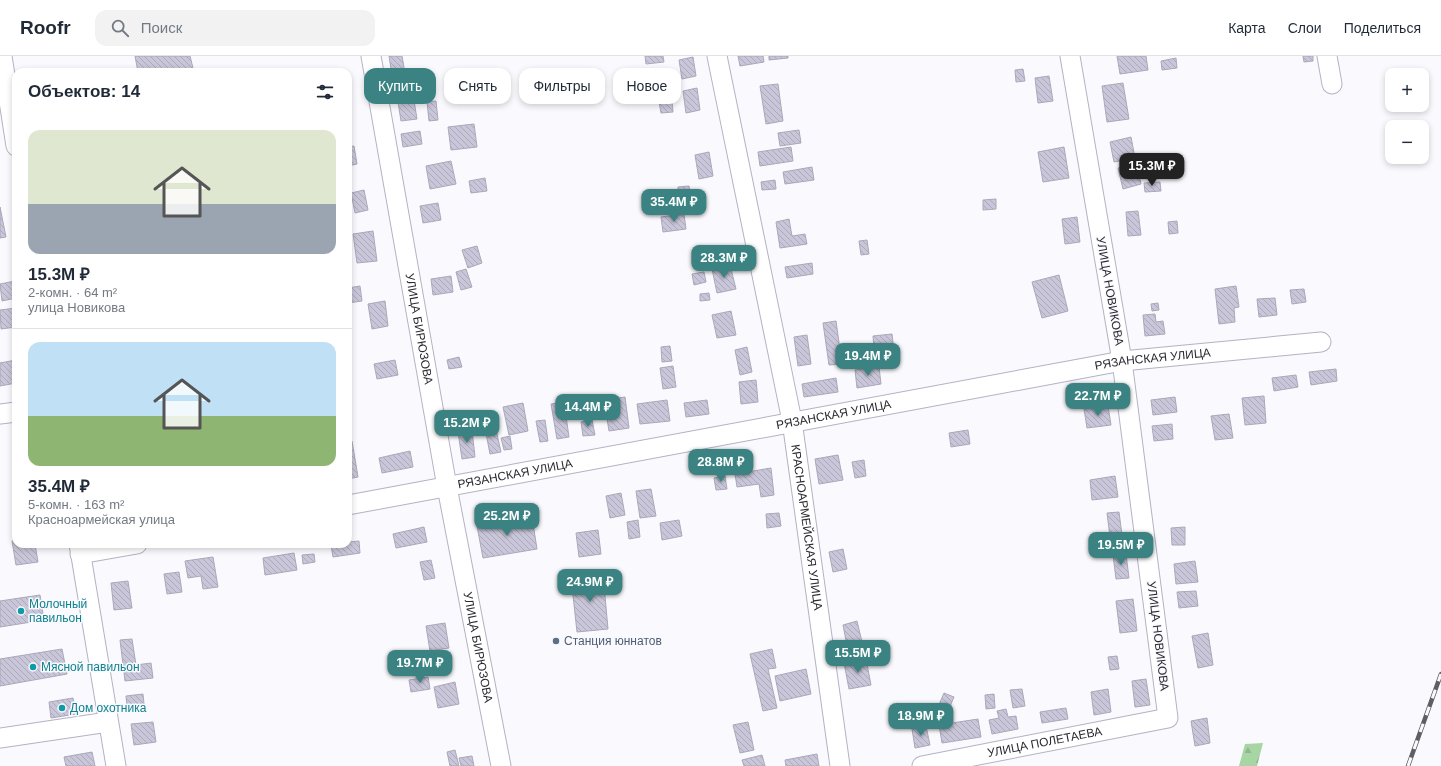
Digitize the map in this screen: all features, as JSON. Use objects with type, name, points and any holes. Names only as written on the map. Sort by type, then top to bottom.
[{"type":"street","points":[[2,56],[12,120]]},
{"type":"street","name":"УЛИЦА БИРЮЗОВА","points":[[371,56],[447,487],[501,766]]},
{"type":"street","name":"КРАСНОАРМЕЙСКАЯ УЛИЦА","points":[[717,56],[792,421],[840,766]]},
{"type":"street","name":"УЛИЦА НОВИКОВА","points":[[1070,56],[1122,361],[1168,718]]},
{"type":"street","points":[[1327,56],[1332,84]]},
{"type":"street","name":"РЯЗАНСКАЯ УЛИЦА","points":[[352,504],[792,421],[1122,361],[1321,342]]},
{"type":"street","points":[[0,414],[12,412]]},
{"type":"street","points":[[91,548],[80,549],[116,766]]},
{"type":"street","name":"УЛИЦА ПОЛЕТАЕВА","points":[[922,766],[1168,718]]},
{"type":"street","points":[[0,738],[108,722]]},
{"type":"green space","points":[[1263,743],[1257,766],[1239,766],[1245,744]]},
{"type":"building","points":[[135,56],[190,56],[193,68],[137,68]]},
{"type":"building","points":[[389,56],[402,56],[404,68],[391,68]]},
{"type":"building","points":[[645,56],[663,56],[664,62],[646,64]]},
{"type":"building","points":[[738,56],[763,56],[764,62],[740,66]]},
{"type":"building","points":[[769,56],[788,56],[788,58],[769,60]]},
{"type":"building","points":[[1117,56],[1146,56],[1148,70],[1120,74]]},
{"type":"building","points":[[1303,56],[1313,56],[1313,61],[1304,62]]},
{"type":"building","points":[[693,57],[696,76],[682,79],[679,60]]},
{"type":"building","points":[[1176,58],[1177,68],[1162,70],[1161,61]]},
{"type":"building","points":[[1023,69],[1025,81],[1016,82],[1015,70]]},
{"type":"building","points":[[1049,76],[1053,101],[1038,103],[1035,78]]},
{"type":"building","points":[[1123,83],[1129,119],[1107,122],[1102,86]]},
{"type":"building","points":[[778,84],[783,121],[766,124],[760,86]]},
{"type":"building","points":[[697,88],[700,110],[686,113],[683,91]]},
{"type":"building","points":[[436,101],[438,120],[429,121],[427,104],[436,104]]},
{"type":"building","points":[[398,104],[415,104],[417,119],[401,121]]},
{"type":"building","points":[[659,104],[672,104],[673,112],[661,113]]},
{"type":"building","points":[[474,124],[477,147],[451,150],[448,127]]},
{"type":"building","points":[[799,130],[801,143],[780,146],[778,133]]},
{"type":"building","points":[[420,131],[422,144],[403,147],[401,134]]},
{"type":"building","points":[[1131,137],[1135,158],[1114,162],[1110,142]]},
{"type":"building","points":[[352,146],[354,146],[357,164],[352,165]]},
{"type":"building","points":[[791,147],[793,161],[760,166],[758,152]]},
{"type":"building","points":[[1064,147],[1069,178],[1043,182],[1038,152]]},
{"type":"building","points":[[709,152],[713,176],[699,179],[695,155]]},
{"type":"building","points":[[451,161],[456,184],[430,189],[426,166]]},
{"type":"building","points":[[1136,163],[1141,184],[1123,189],[1118,168]]},
{"type":"building","points":[[812,167],[814,180],[785,184],[783,172]]},
{"type":"building","points":[[485,178],[487,191],[471,193],[469,181]]},
{"type":"building","points":[[775,180],[776,189],[762,190],[761,182]]},
{"type":"building","points":[[1160,182],[1161,191],[1145,192],[1144,183]]},
{"type":"building","points":[[689,186],[690,193],[678,194],[678,187]]},
{"type":"building","points":[[364,190],[368,210],[355,213],[352,193]]},
{"type":"building","points":[[996,199],[996,209],[983,210],[983,200]]},
{"type":"building","points":[[438,203],[441,220],[423,223],[420,206]]},
{"type":"building","points":[[0,207],[6,237],[0,238]]},
{"type":"building","points":[[1138,211],[1141,235],[1128,236],[1126,212]]},
{"type":"building","points":[[684,214],[686,229],[663,232],[661,217]]},
{"type":"building","points":[[1077,217],[1080,242],[1065,244],[1062,219]]},
{"type":"building","points":[[789,219],[792,236],[805,234],[807,244],[780,248],[776,222]]},
{"type":"building","points":[[1177,221],[1178,233],[1169,234],[1168,222]]},
{"type":"building","points":[[373,231],[377,261],[357,263],[353,234]]},
{"type":"building","points":[[867,240],[869,254],[861,255],[859,241]]},
{"type":"building","points":[[477,246],[482,263],[468,268],[462,250]]},
{"type":"building","points":[[812,263],[813,274],[787,278],[785,267]]},
{"type":"building","points":[[730,265],[736,289],[717,293],[712,269]]},
{"type":"building","points":[[466,269],[472,287],[461,290],[456,272]]},
{"type":"building","points":[[704,272],[706,282],[694,285],[692,274]]},
{"type":"building","points":[[1059,275],[1068,311],[1042,318],[1032,282]]},
{"type":"building","points":[[451,276],[453,292],[433,295],[431,279]]},
{"type":"building","points":[[12,282],[12,299],[2,301],[0,284]]},
{"type":"building","points":[[360,286],[362,301],[352,302],[352,287]]},
{"type":"building","points":[[1236,286],[1239,307],[1234,308],[1235,322],[1219,324],[1215,289]]},
{"type":"building","points":[[1304,289],[1306,302],[1292,304],[1290,290]]},
{"type":"building","points":[[709,293],[710,300],[700,301],[700,294]]},
{"type":"building","points":[[1275,298],[1277,315],[1259,317],[1257,299]]},
{"type":"building","points":[[385,301],[388,326],[372,329],[368,304]]},
{"type":"building","points":[[1158,303],[1159,310],[1152,311],[1151,304]]},
{"type":"building","points":[[12,308],[12,328],[1,329],[0,310]]},
{"type":"building","points":[[731,311],[736,335],[717,338],[712,315]]},
{"type":"building","points":[[1155,314],[1156,322],[1163,321],[1165,334],[1145,336],[1143,315]]},
{"type":"building","points":[[836,321],[842,364],[829,365],[823,323]]},
{"type":"building","points":[[892,334],[895,359],[875,361],[873,336]]},
{"type":"building","points":[[807,335],[811,364],[798,366],[794,337]]},
{"type":"building","points":[[670,346],[672,361],[662,362],[661,347]]},
{"type":"building","points":[[747,347],[752,372],[740,375],[735,350]]},
{"type":"building","points":[[459,357],[462,367],[449,369],[447,360]]},
{"type":"building","points":[[395,360],[398,375],[377,379],[374,364]]},
{"type":"building","points":[[12,361],[12,384],[0,386],[0,363]]},
{"type":"building","points":[[673,366],[676,387],[663,389],[660,368]]},
{"type":"building","points":[[879,367],[881,384],[857,388],[855,370]]},
{"type":"building","points":[[1336,369],[1337,381],[1311,385],[1309,372]]},
{"type":"building","points":[[1296,375],[1298,387],[1274,391],[1272,378]]},
{"type":"building","points":[[836,378],[838,392],[804,397],[802,384]]},
{"type":"building","points":[[756,380],[758,402],[741,404],[739,382]]},
{"type":"building","points":[[1264,396],[1266,423],[1245,425],[1242,398]]},
{"type":"building","points":[[625,397],[629,428],[609,431],[604,400]]},
{"type":"building","points":[[1175,397],[1177,412],[1153,415],[1151,400]]},
{"type":"building","points":[[667,400],[670,421],[640,424],[637,404]]},
{"type":"building","points":[[707,400],[709,414],[686,417],[684,403]]},
{"type":"building","points":[[564,402],[569,437],[557,439],[551,404]]},
{"type":"building","points":[[523,403],[528,431],[509,435],[503,407]]},
{"type":"building","points":[[1108,406],[1111,425],[1087,428],[1084,409]]},
{"type":"building","points":[[1229,414],[1233,438],[1215,440],[1211,416]]},
{"type":"building","points":[[545,420],[548,441],[540,442],[536,421]]},
{"type":"building","points":[[592,420],[595,435],[583,436],[581,422]]},
{"type":"building","points":[[494,421],[501,452],[490,454],[484,423]]},
{"type":"building","points":[[1172,424],[1173,439],[1154,441],[1152,426]]},
{"type":"building","points":[[472,430],[475,457],[462,459],[458,432]]},
{"type":"building","points":[[968,430],[970,444],[951,447],[949,433]]},
{"type":"building","points":[[510,436],[512,449],[504,450],[501,438]]},
{"type":"building","points":[[352,441],[358,477],[352,478]]},
{"type":"building","points":[[410,451],[413,467],[382,473],[379,458]]},
{"type":"building","points":[[838,455],[843,480],[819,484],[815,459]]},
{"type":"building","points":[[864,460],[866,476],[855,478],[852,462]]},
{"type":"building","points":[[771,468],[774,495],[761,497],[759,484],[737,487],[735,474]]},
{"type":"building","points":[[725,476],[727,489],[716,490],[714,478]]},
{"type":"building","points":[[1115,476],[1118,497],[1092,500],[1090,480]]},
{"type":"building","points":[[651,489],[656,516],[640,518],[636,491]]},
{"type":"building","points":[[621,493],[625,515],[610,518],[606,496]]},
{"type":"building","points":[[1119,512],[1122,535],[1110,537],[1107,513]]},
{"type":"building","points":[[779,513],[781,526],[767,528],[766,514]]},
{"type":"building","points":[[532,517],[537,549],[483,558],[477,526]]},
{"type":"building","points":[[638,520],[640,537],[629,539],[627,522]]},
{"type":"building","points":[[679,520],[682,536],[662,540],[660,523]]},
{"type":"building","points":[[424,527],[427,542],[396,548],[393,534]]},
{"type":"building","points":[[1185,527],[1185,545],[1172,545],[1171,528]]},
{"type":"building","points":[[598,530],[601,554],[579,557],[576,533]]},
{"type":"building","points":[[359,541],[360,553],[333,557],[332,548],[352,548],[352,542]]},
{"type":"building","points":[[13,548],[36,548],[38,562],[16,565]]},
{"type":"building","points":[[843,549],[847,569],[833,572],[829,552]]},
{"type":"building","points":[[294,553],[297,570],[265,575],[263,558]]},
{"type":"building","points":[[314,554],[315,562],[303,564],[302,555]]},
{"type":"building","points":[[1126,554],[1129,578],[1116,579],[1113,555]]},
{"type":"building","points":[[213,557],[218,587],[203,589],[201,576],[188,578],[185,561]]},
{"type":"building","points":[[431,560],[435,578],[424,580],[420,562]]},
{"type":"building","points":[[1195,561],[1198,582],[1176,584],[1174,564]]},
{"type":"building","points":[[179,572],[182,592],[167,594],[164,574]]},
{"type":"building","points":[[603,574],[608,629],[577,632],[571,577]]},
{"type":"building","points":[[128,581],[132,608],[114,610],[111,583]]},
{"type":"building","points":[[1196,591],[1198,606],[1179,608],[1177,592]]},
{"type":"building","name":"Молочный павильон","points":[[40,595],[44,620],[0,627],[0,601]]},
{"type":"building","points":[[1133,599],[1137,631],[1120,633],[1116,601]]},
{"type":"building","points":[[857,621],[862,642],[847,646],[843,625]]},
{"type":"building","points":[[445,623],[449,648],[430,651],[426,626]]},
{"type":"building","points":[[1208,633],[1213,665],[1198,668],[1192,636]]},
{"type":"building","points":[[132,639],[136,665],[151,663],[153,678],[125,681],[120,640]]},
{"type":"building","name":"Мясной павильон","points":[[62,649],[67,674],[0,686],[0,659]]},
{"type":"building","points":[[772,649],[776,668],[768,669],[777,708],[763,711],[750,654]]},
{"type":"building","points":[[1117,656],[1119,669],[1110,670],[1108,657]]},
{"type":"building","points":[[866,659],[871,685],[849,689],[844,663]]},
{"type":"building","points":[[806,669],[811,694],[780,701],[775,676]]},
{"type":"building","points":[[428,677],[430,689],[411,692],[409,680]]},
{"type":"building","points":[[1146,679],[1150,705],[1135,707],[1132,681]]},
{"type":"building","points":[[455,682],[459,704],[438,708],[434,687]]},
{"type":"building","points":[[1022,689],[1025,706],[1013,708],[1010,690]]},
{"type":"building","points":[[1108,689],[1111,712],[1094,715],[1091,692]]},
{"type":"building","points":[[944,693],[954,697],[948,711],[938,707]]},
{"type":"building","points":[[143,694],[144,704],[127,706],[126,696]]},
{"type":"building","points":[[994,694],[995,708],[986,709],[985,695]]},
{"type":"building","name":"Дом охотника","points":[[73,698],[76,714],[51,718],[49,702]]},
{"type":"building","points":[[1066,708],[1068,719],[1042,723],[1040,712]]},
{"type":"building","points":[[1006,709],[1008,717],[1016,716],[1018,729],[992,734],[989,720],[999,718],[997,711]]},
{"type":"building","points":[[1207,718],[1210,743],[1195,746],[1191,721]]},
{"type":"building","points":[[978,719],[981,737],[942,743],[939,725]]},
{"type":"building","points":[[153,722],[156,742],[134,745],[131,724]]},
{"type":"building","points":[[748,722],[754,750],[740,753],[733,725]]},
{"type":"building","points":[[926,726],[930,745],[915,748],[912,729]]},
{"type":"building","points":[[455,750],[459,766],[450,766],[447,752]]},
{"type":"building","points":[[92,752],[95,766],[66,766],[64,757]]},
{"type":"building","points":[[817,754],[819,766],[786,766],[785,760]]},
{"type":"building","points":[[762,755],[765,766],[744,766],[742,760]]},
{"type":"building","points":[[472,756],[474,766],[461,766],[459,758]]},
{"type":"railway","points":[[1408,766],[1441,674]]},
{"type":"place","name":"Молочный павильон","points":[[21,611]]},
{"type":"place","name":"Станция юннатов","points":[[556,641]]},
{"type":"place","name":"Мясной павильон","points":[[33,667]]},
{"type":"place","name":"Дом охотника","points":[[62,708]]}]
